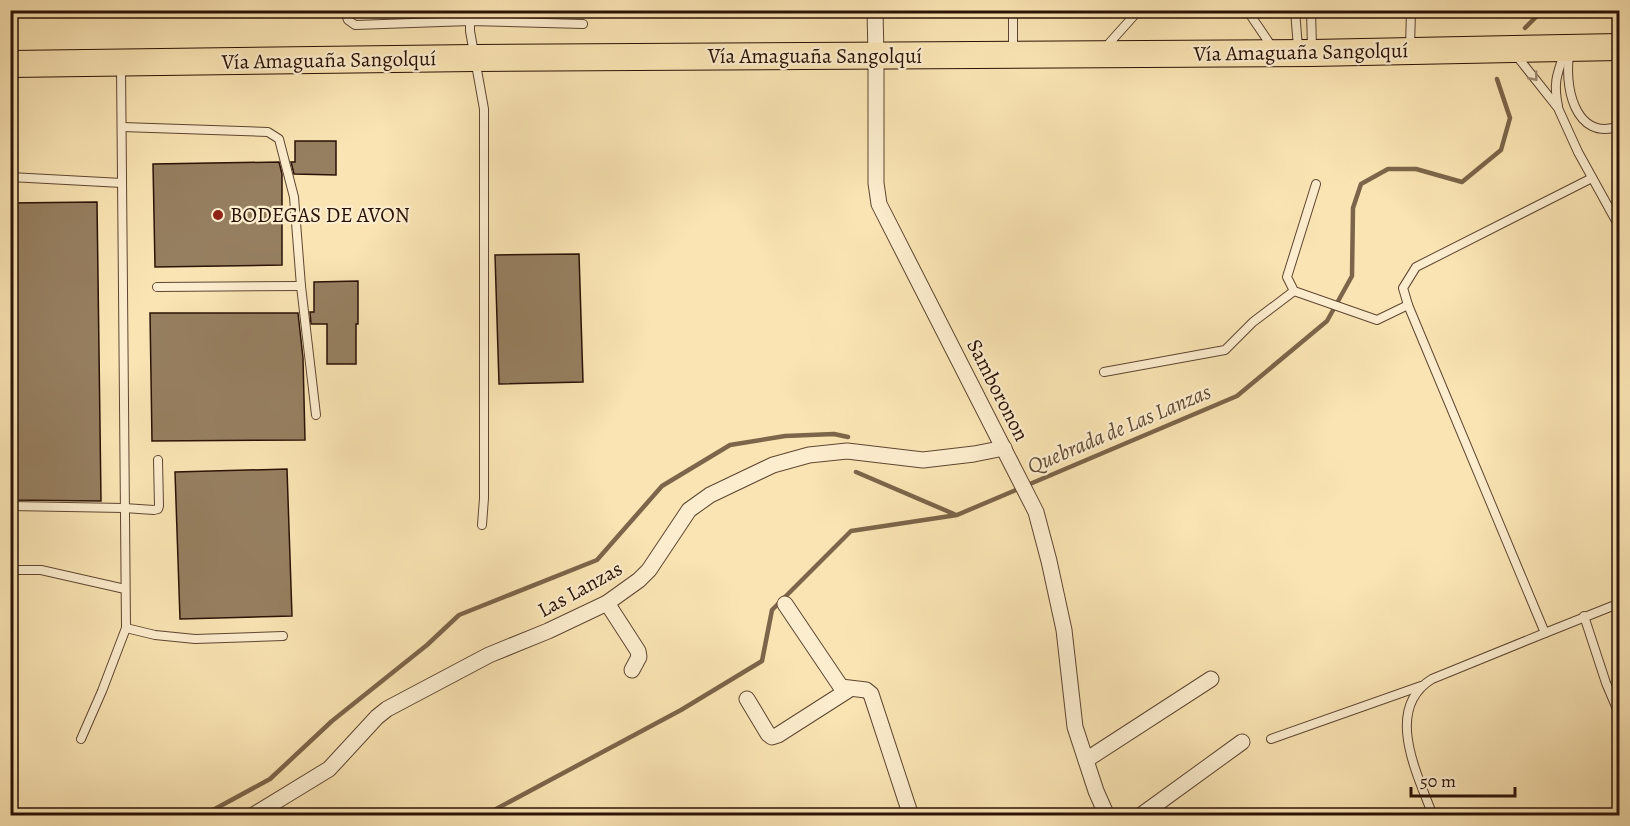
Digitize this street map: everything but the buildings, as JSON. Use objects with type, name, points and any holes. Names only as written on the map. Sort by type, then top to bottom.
[{"type":"highway","name":"Vía Amaguaña Sangolquí","points":[[10,64],[474,58],[1296,53],[1620,47]]},
{"type":"street","name":"Samboronon","points":[[874,10],[876,183],[879,204],[1036,512],[1064,630],[1076,728],[1096,791],[1107,816]]},
{"type":"street","name":"Las Lanzas","points":[[252,816],[329,769],[387,709],[489,655],[548,631],[607,603],[649,570],[689,510],[710,495],[773,465],[809,455],[847,451],[923,460],[1007,453]]},
{"type":"street","points":[[607,603],[638,651],[639,657],[632,670]]},
{"type":"street","points":[[785,604],[833,679],[841,687],[866,690],[871,694],[911,816]]},
{"type":"street","points":[[1086,760],[1211,679]]},
{"type":"street","points":[[747,699],[772,737],[850,689]]},
{"type":"street","points":[[1140,816],[1242,742]]},
{"type":"lane","points":[[344,10],[348,20],[355,25],[470,21],[583,24]]},
{"type":"lane","points":[[470,10],[474,58],[484,109],[484,498],[482,525]]},
{"type":"lane","points":[[1013,10],[1013,55]]},
{"type":"lane","points":[[1247,10],[1296,53]]},
{"type":"lane","points":[[1295,10],[1296,53]]},
{"type":"lane","points":[[1296,53],[1311,10]]},
{"type":"lane","points":[[1410,51],[1411,10]]},
{"type":"lane","points":[[1098,54],[1135,12]]},
{"type":"lane","points":[[1558,108],[1555,90],[1556,77],[1569,47]]},
{"type":"lane","points":[[1569,47],[1567,76],[1579,115],[1586,124],[1602,129],[1620,126]]},
{"type":"lane","points":[[1508,48],[1522,60],[1558,108],[1578,152],[1620,228]]},
{"type":"lane","points":[[81,739],[126,628],[121,62]]},
{"type":"lane","points":[[122,127],[268,132],[279,139],[294,197],[301,286],[316,415]]},
{"type":"lane","points":[[10,177],[122,183]]},
{"type":"lane","points":[[1545,633],[1408,305],[1403,288],[1416,267],[1592,178]]},
{"type":"lane","points":[[1316,184],[1287,278],[1294,291],[1356,315],[1377,320],[1408,305]]},
{"type":"lane","points":[[157,287],[301,286]]},
{"type":"lane","points":[[1104,372],[1225,350],[1253,322],[1294,291]]},
{"type":"lane","points":[[10,506],[158,509],[158,460]]},
{"type":"lane","points":[[10,570],[41,570],[125,589]]},
{"type":"lane","points":[[1271,739],[1421,686],[1431,679],[1620,603]]},
{"type":"lane","points":[[1584,616],[1606,683],[1620,716]]},
{"type":"lane","points":[[126,628],[155,635],[195,639],[283,636]]},
{"type":"lane","points":[[1421,686],[1412,700],[1406,724],[1407,744],[1433,816]]},
{"type":"waterway","name":"Quebrada de Las Lanzas","points":[[1525,28],[1543,10]]},
{"type":"waterway","name":"Quebrada de Las Lanzas","points":[[483,816],[681,710],[762,661],[772,610],[851,531],[957,515],[1237,396],[1327,321],[1352,276],[1353,208],[1361,184],[1388,169],[1416,169],[1462,182],[1501,150],[1510,118],[1497,79]]},
{"type":"waterway","points":[[202,816],[270,779],[332,721],[427,645],[459,615],[597,560],[662,486],[730,445],[785,436],[834,434],[848,437]]},
{"type":"waterway","points":[[856,472],[954,514]]},
{"type":"place","name":"BODEGAS DE AVON","points":[[218,215]]}]
